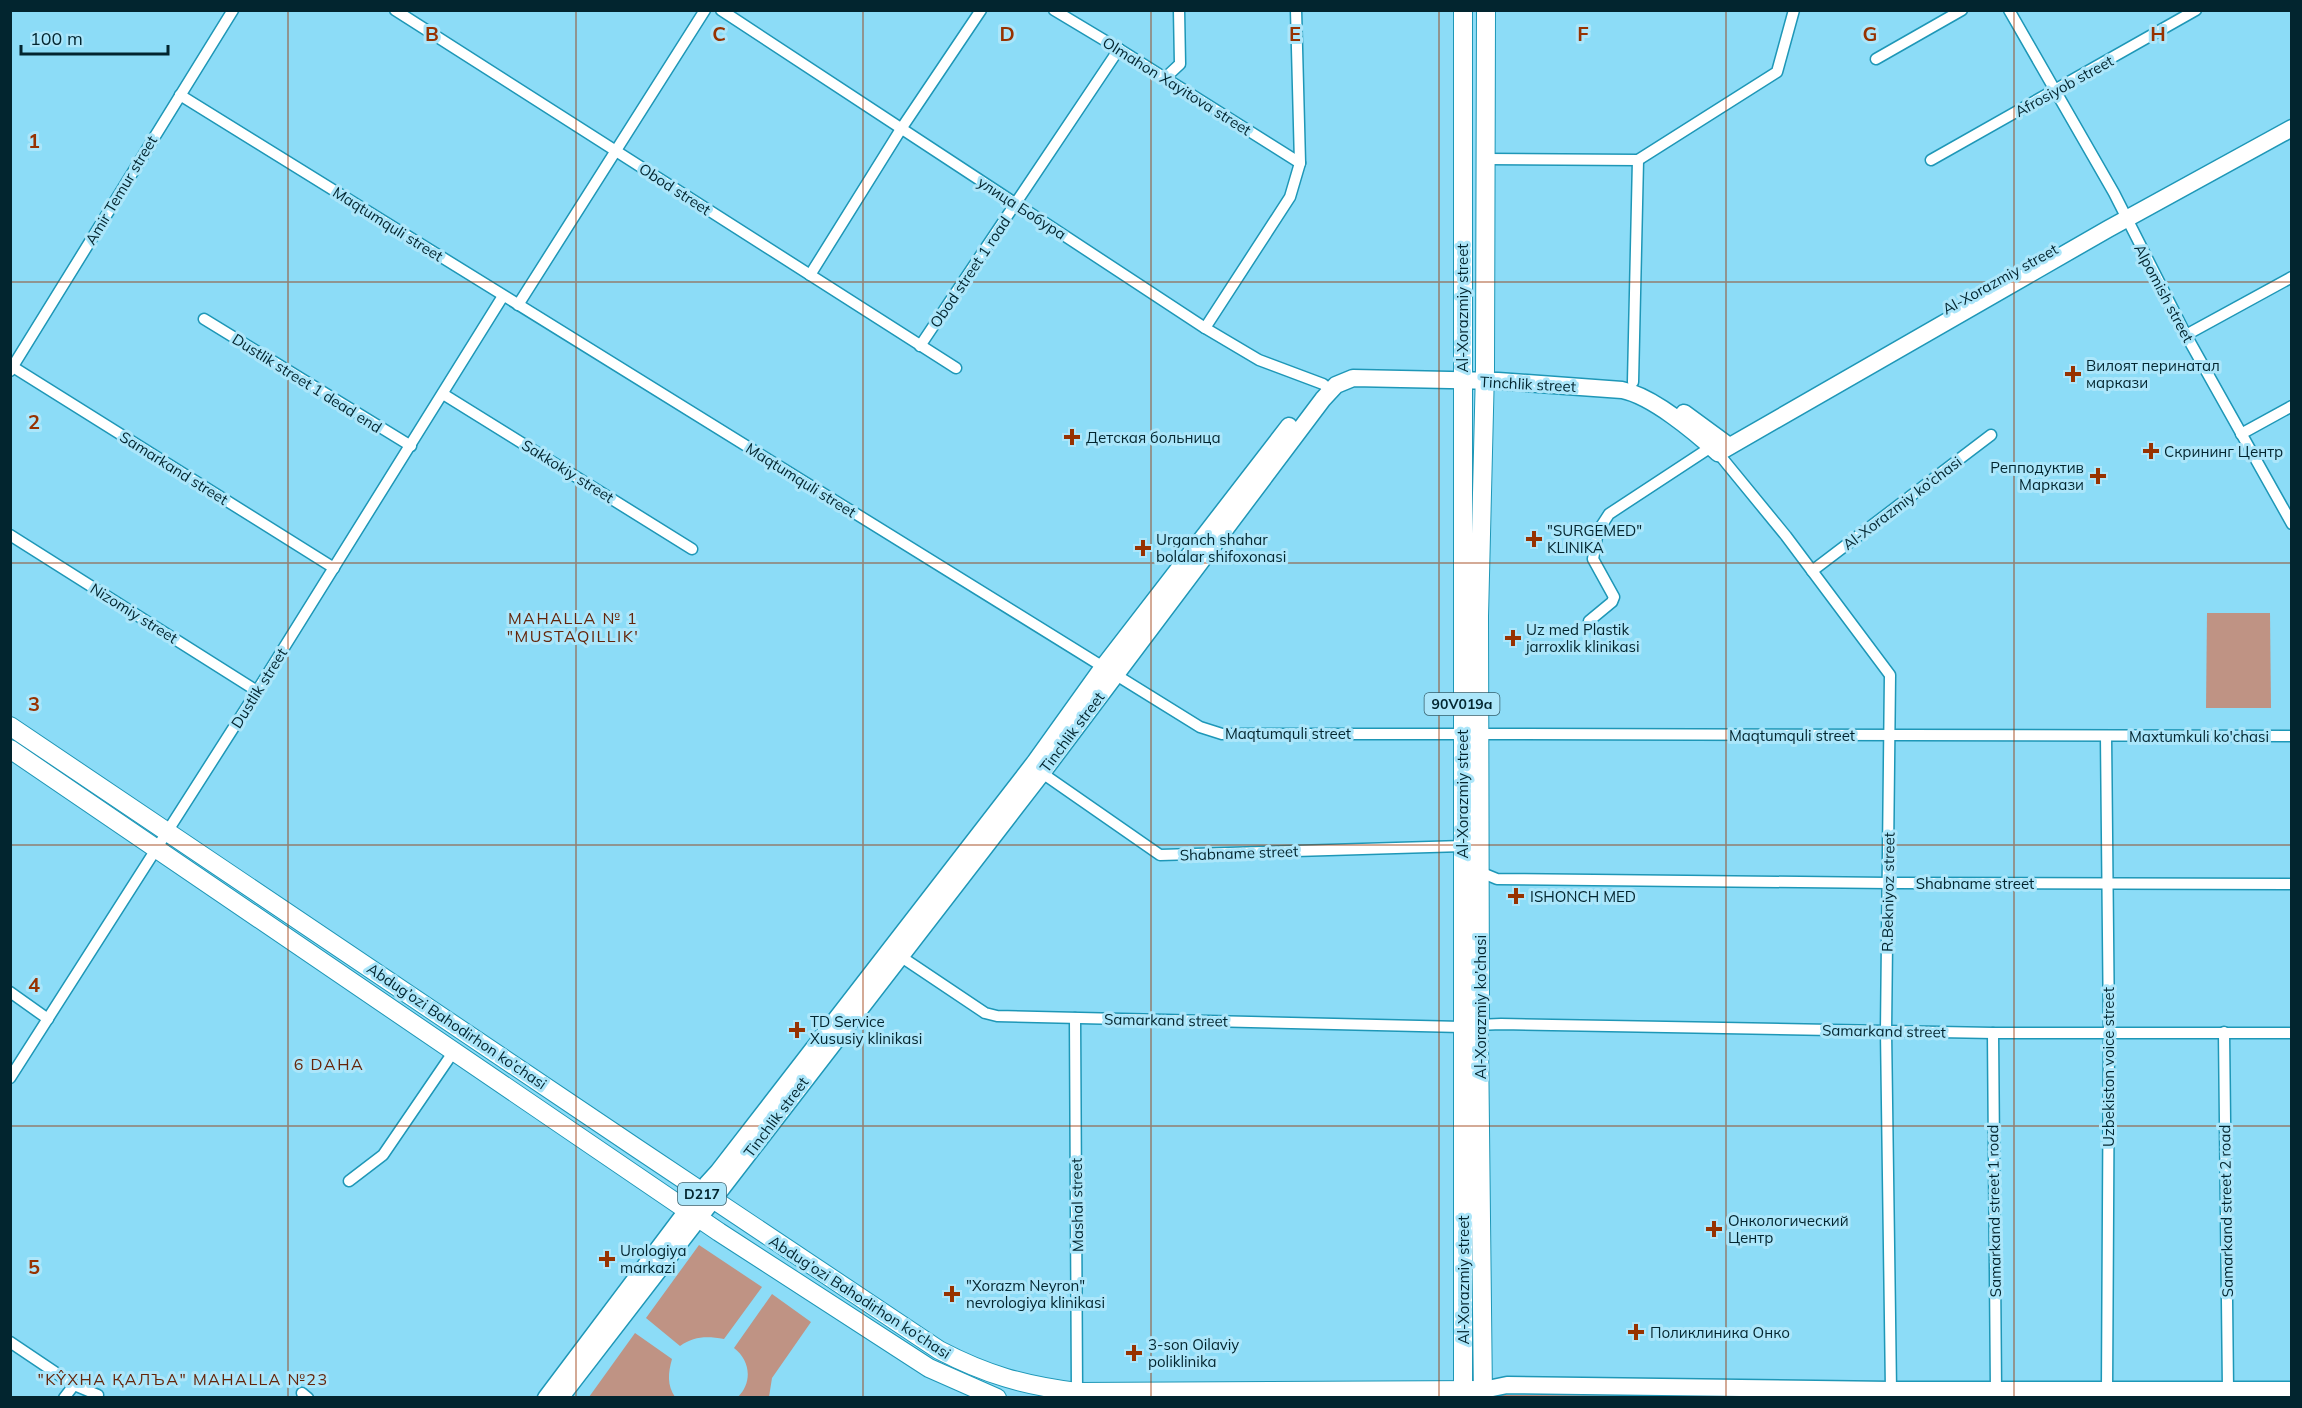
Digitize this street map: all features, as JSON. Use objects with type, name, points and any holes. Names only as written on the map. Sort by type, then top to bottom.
[{"type":"main road","name":"Al-Xorazmiy street","points":[[1463,10],[1462,375],[1470,734],[1462,846],[1470,1026],[1463,1394]]},
{"type":"main road","name":"Al-Xorazmiy street","points":[[1485,376],[1486,10]]},
{"type":"main road","name":"Al-Xorazmiy street","points":[[1720,447],[2292,115]]},
{"type":"main road","name":"Al-Xorazmiy street","points":[[2124,214],[2292,128]]},
{"type":"main road","name":"Tinchlik street","points":[[693,1215],[895,951],[1035,762],[1109,671],[1333,375],[1351,369],[1485,376],[1609,376],[1633,382],[1665,399],[1720,447]]},
{"type":"main road","name":"Tinchlik street","points":[[1485,376],[1612,388],[1632,392],[1720,447]]},
{"type":"main road","name":"Al-Xorazmiy ko’chasi","points":[[1483,1394],[1479,1039],[1470,1026],[1480,1020],[1480,872],[1470,734],[1479,616],[1485,376]]},
{"type":"main road","name":"Tinchlik street","points":[[895,951],[1042,773],[1109,671]]},
{"type":"main road","name":"Abdug’ozi Bahodirhon ko’chasi","points":[[10,726],[707,1197],[939,1350],[970,1366],[1002,1378],[1040,1387],[1077,1392],[1137,1395],[1483,1394],[1507,1385],[2107,1393],[2228,1389],[2292,1390]]},
{"type":"main road","name":"Abdug’ozi Bahodirhon ko’chasi","points":[[10,749],[693,1215],[929,1368],[997,1398]]},
{"type":"main road","points":[[546,1398],[693,1215]]},
{"type":"main road","points":[[560,1398],[693,1215]]},
{"type":"street","name":"Amir Temur street","points":[[12,369],[233,10]]},
{"type":"street","name":"Obod street","points":[[395,10],[956,368]]},
{"type":"street","points":[[518,305],[705,10]]},
{"type":"street","name":"улица Бобура","points":[[721,10],[1205,328],[1259,360],[1326,387]]},
{"type":"street","points":[[810,275],[902,129],[981,10]]},
{"type":"street","name":"Olmahon Xayitova street","points":[[1054,10],[1300,164]]},
{"type":"street","points":[[1165,78],[1180,64],[1179,10]]},
{"type":"street","points":[[1205,328],[1290,197],[1300,164],[1296,10]]},
{"type":"street","points":[[1486,159],[1638,160],[1777,72],[1794,10]]},
{"type":"street","points":[[1876,58],[1962,10]]},
{"type":"street","name":"Alpomish street","points":[[2009,10],[2124,214],[2186,335],[2292,524]]},
{"type":"street","name":"Afrosiyob street","points":[[1930,160],[2196,10]]},
{"type":"street","name":"Obod street 1 road","points":[[921,346],[1119,49]]},
{"type":"street","name":"Maqtumquli street","points":[[180,95],[1109,671],[1200,727],[1216,733],[2106,736]]},
{"type":"street","points":[[1633,382],[1638,160]]},
{"type":"street","points":[[2186,335],[2292,277]]},
{"type":"street","name":"Dustlik street","points":[[10,1078],[411,447],[503,296]]},
{"type":"street","name":"Dustlik street 1 dead end","points":[[204,319],[411,447]]},
{"type":"street","name":"Samarkand street","points":[[12,369],[334,568]]},
{"type":"street","name":"Sakkokiy street","points":[[443,394],[692,549]]},
{"type":"street","points":[[2241,434],[2292,406]]},
{"type":"street","name":"Al-Xorazmiy ko’chasi","points":[[1812,571],[1991,435]]},
{"type":"street","points":[[1588,621],[1612,602],[1614,597],[1593,559],[1598,531],[1609,514],[1720,447]]},
{"type":"street","name":"R.Bekniyoz street","points":[[1720,447],[1890,675],[1887,1030],[1891,1390]]},
{"type":"street","name":"Nizomiy street","points":[[10,535],[257,691]]},
{"type":"street","name":"Mаxtumkuli ko'chasi","points":[[2106,736],[2292,736]]},
{"type":"street","name":"Uzbekiston voice street","points":[[2106,736],[2109,1033],[2107,1393]]},
{"type":"street","name":"Shabname street","points":[[1042,773],[1160,855],[1462,846]]},
{"type":"street","name":"Shabname street","points":[[1480,872],[1497,879],[2292,884]]},
{"type":"street","name":"Samarkand street","points":[[895,951],[985,1013],[997,1016],[1470,1026],[1502,1024],[1993,1033],[2292,1033]]},
{"type":"street","points":[[10,992],[48,1019]]},
{"type":"street","name":"Mashal street","points":[[1075,1018],[1077,1392]]},
{"type":"street","name":"Samarkand street 2 road","points":[[2224,1032],[2228,1389]]},
{"type":"street","name":"Samarkand street 1 road","points":[[1993,1033],[1996,1390]]},
{"type":"street","points":[[349,1181],[383,1155],[454,1051]]},
{"type":"street","points":[[10,1342],[74,1385],[98,1395]]},
{"type":"street","points":[[64,1398],[74,1385]]},
{"type":"shaded area","points":[[2207,613],[2270,613],[2271,708],[2206,708]]},
{"type":"shaded area","points":[[699,1245],[762,1287],[724,1339],[701,1338],[690,1340],[680,1346],[646,1318]]},
{"type":"shaded area","points":[[772,1294],[811,1322],[772,1378],[769,1397],[738,1397],[746,1385],[748,1371],[743,1359],[734,1348]]},
{"type":"shaded area","points":[[635,1333],[672,1359],[669,1379],[675,1397],[589,1397]]},
{"type":"shaded area","points":[[1501,1395],[1993,1397],[1501,1398]]},
{"type":"place","name":"Вилоят перинатал маркази","points":[[2073,374]]},
{"type":"place","name":"Детская больница","points":[[1072,437]]},
{"type":"place","name":"Скрининг Центр","points":[[2151,451]]},
{"type":"place","name":"Репподуктив Маркази","points":[[2098,476]]},
{"type":"place","name":"\"SURGEMED\" KLINIKA","points":[[1534,539]]},
{"type":"place","name":"Urganch shahar bolalar shifoxonasi","points":[[1143,548]]},
{"type":"place","name":"Uz med Plastik jarroxlik klinikasi","points":[[1513,638]]},
{"type":"place","name":"ISHONCH MED","points":[[1516,896]]},
{"type":"place","name":"TD Service Xususiy klinikasi","points":[[797,1030]]},
{"type":"place","name":"Онкологический Центр","points":[[1714,1229]]},
{"type":"place","name":"Urologiya markazi","points":[[607,1259]]},
{"type":"place","name":"\"Xorazm Neyron\" nevrologiya klinikasi","points":[[952,1294]]},
{"type":"place","name":"Поликлиника Онко","points":[[1636,1332]]},
{"type":"place","name":"3-son Oilaviy poliklinika","points":[[1134,1353]]},
{"type":"district","name":"MAHALLA № 1 \"MUSTAQILLIK'","points":[[573,627]]},
{"type":"district","name":"6 DAHA","points":[[329,1064]]},
{"type":"district","name":"\"KŶХНА ҚАЛЪА\" MAHALLA №23","points":[[183,1379]]}]
